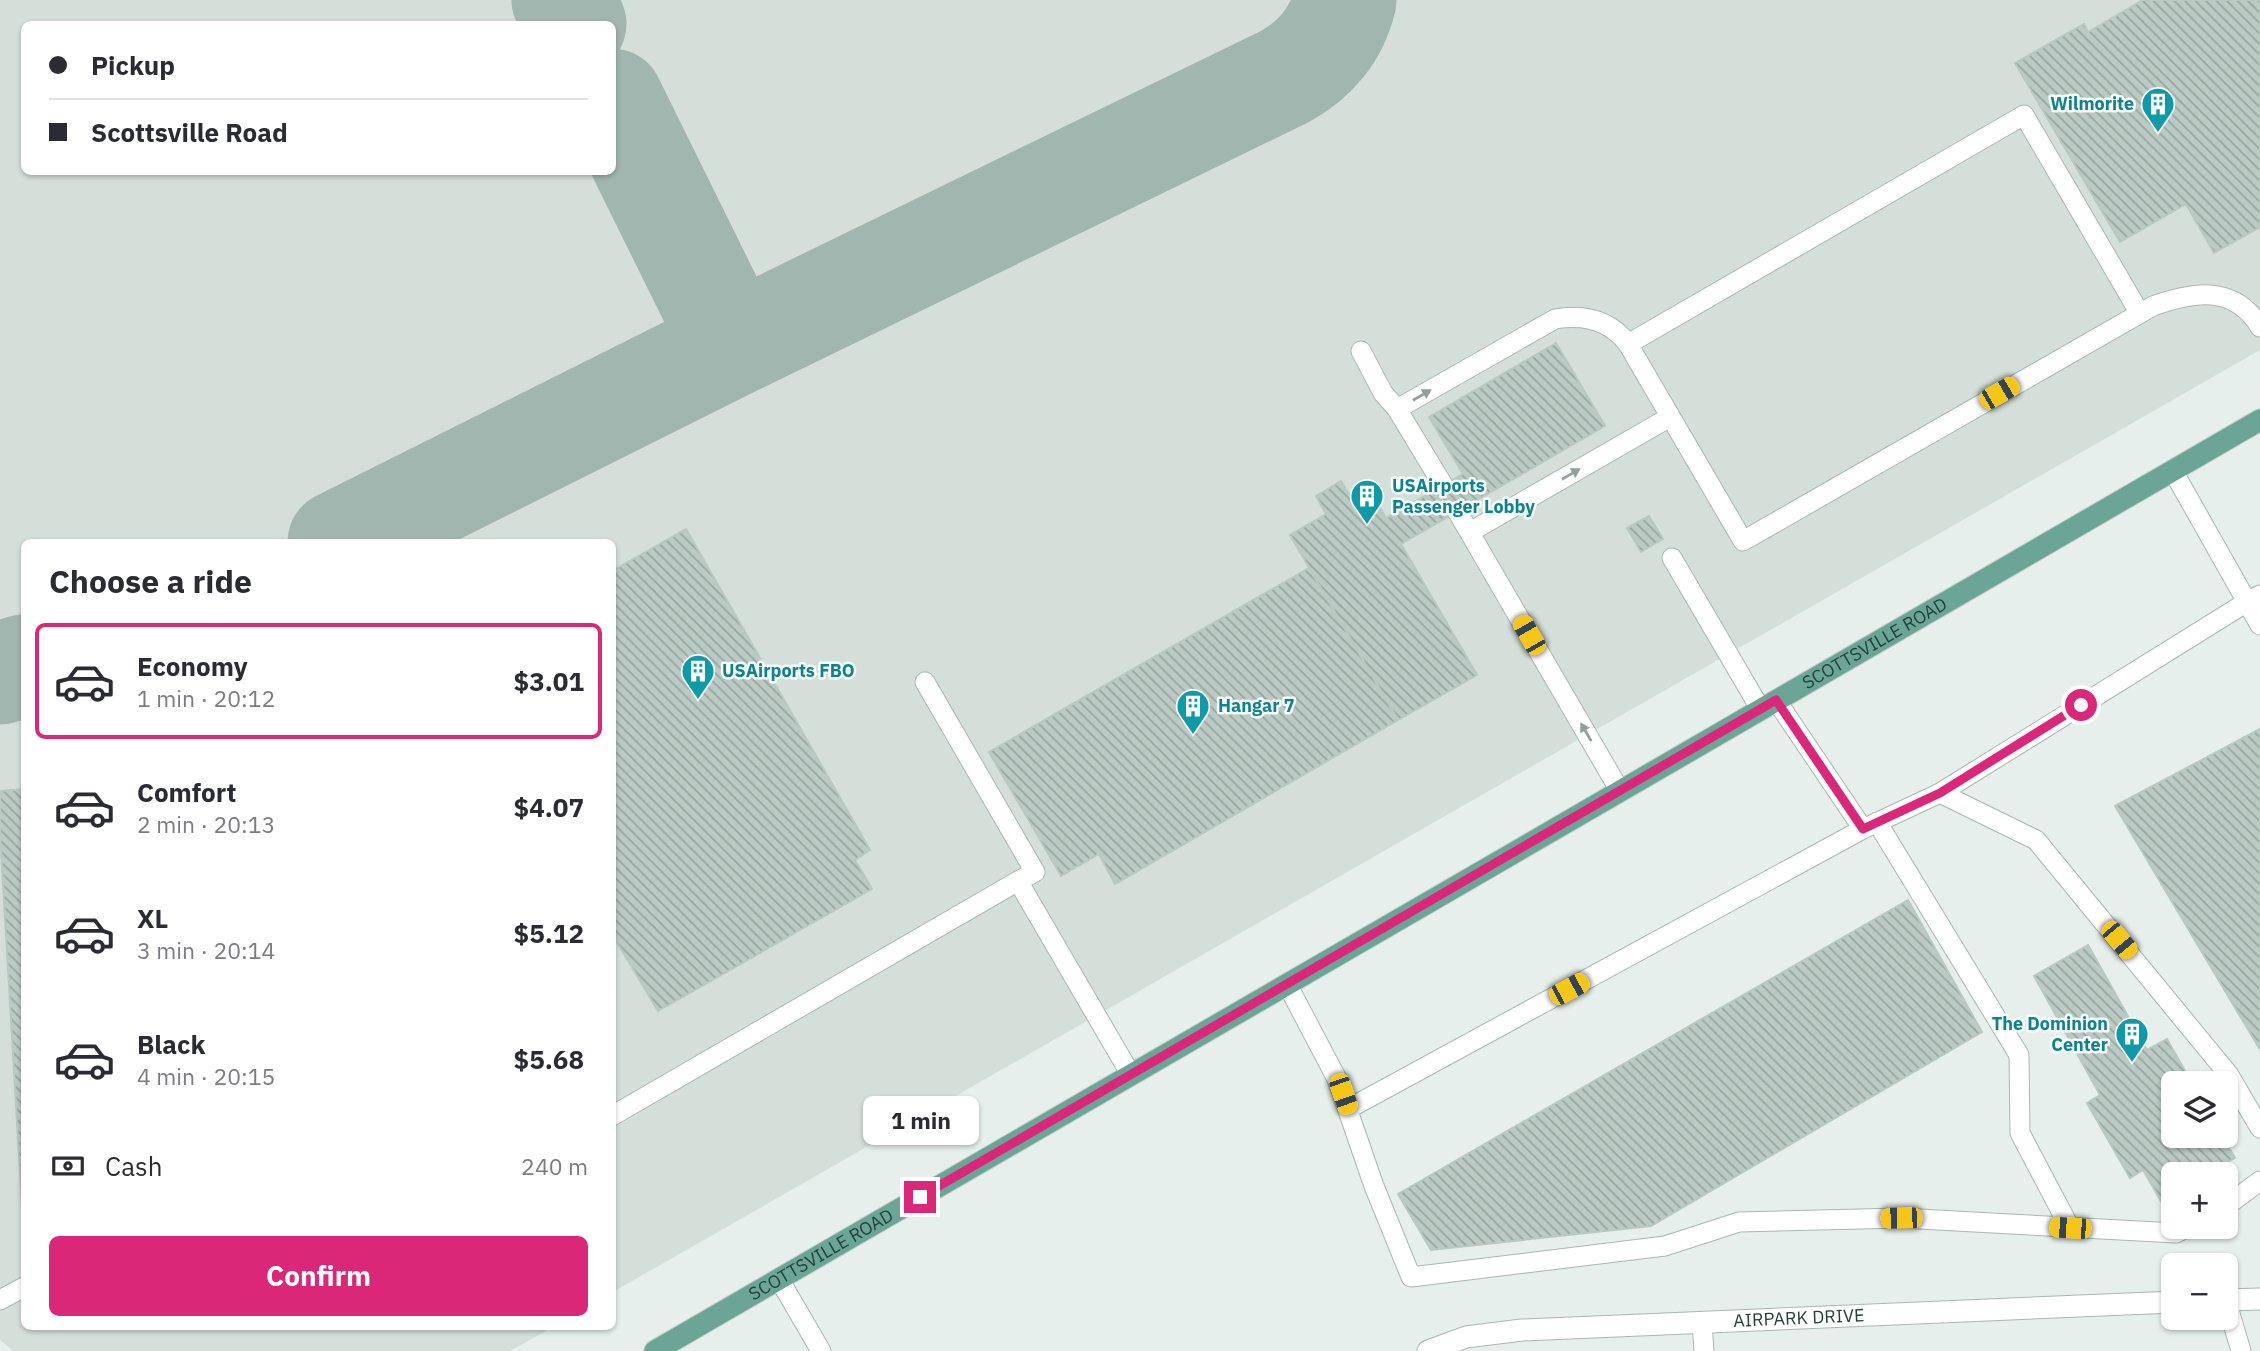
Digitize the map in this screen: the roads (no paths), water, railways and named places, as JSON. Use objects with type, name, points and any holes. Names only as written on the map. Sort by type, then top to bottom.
[{"type":"main road","name":"SCOTTSVILLE ROAD","points":[[655,1351],[2260,421]]},
{"type":"street","points":[[2238,1299],[2260,1298]]},
{"type":"street","name":"AIRPARK DRIVE","points":[[1428,1351],[1466,1337],[1493,1332],[2161,1303]]},
{"type":"lane","points":[[1628,344],[2024,115],[2139,312]]},
{"type":"lane","points":[[1397,409],[1555,319],[1577,317],[1598,321],[1615,330],[1628,344],[1743,541],[2139,312],[2175,298],[2202,294],[2218,295],[2232,301],[2258,320]]},
{"type":"lane","points":[[1361,351],[1383,393],[1397,409],[1443,485]]},
{"type":"lane","points":[[1470,532],[1671,417]]},
{"type":"lane","points":[[2173,471],[2253,598],[2260,625]]},
{"type":"lane","points":[[1457,511],[1620,791]]},
{"type":"lane","points":[[1672,558],[1768,705],[1870,825],[2019,1055],[2020,1133],[2070,1228]]},
{"type":"lane","points":[[1348,1109],[1870,825],[1940,793],[2253,598]]},
{"type":"lane","points":[[616,1114],[1035,872],[925,682]]},
{"type":"lane","points":[[1940,793],[2036,840],[2229,1075],[2259,1122]]},
{"type":"lane","points":[[1018,881],[1130,1075]]},
{"type":"lane","points":[[1287,984],[1337,1079],[1374,1186],[1411,1277],[1665,1246],[1739,1222],[1901,1218],[2161,1232]]},
{"type":"lane","points":[[2238,1197],[2260,1181]]},
{"type":"lane","points":[[779,1279],[821,1351]]},
{"type":"lane","points":[[0,1300],[21,1289]]},
{"type":"lane","points":[[1702,1322],[1704,1351]]},
{"type":"lane","points":[[2235,1330],[2241,1351]]},
{"type":"place","name":"Wilmorite","points":[[2158,134]]},
{"type":"place","name":"USAirports Passenger Lobby","points":[[1367,526]]},
{"type":"place","name":"USAirports FBO","points":[[698,701]]},
{"type":"place","name":"Hangar 7","points":[[1193,736]]},
{"type":"place","name":"The Dominion Center","points":[[2132,1064]]}]
